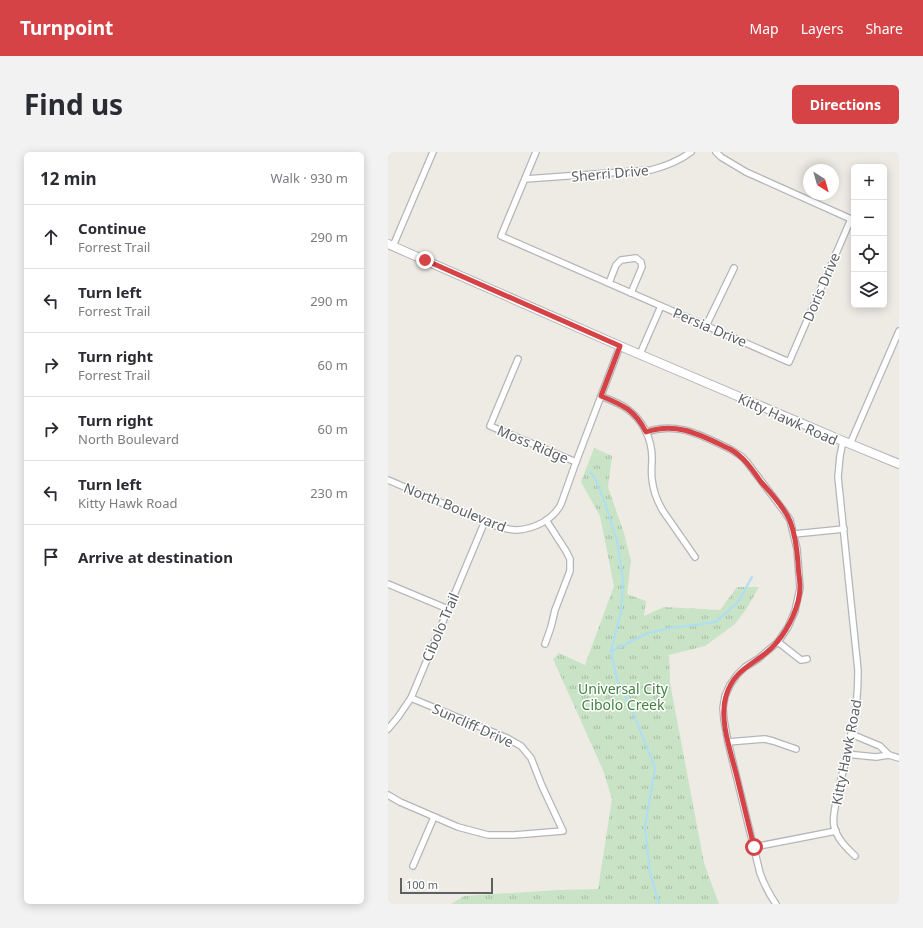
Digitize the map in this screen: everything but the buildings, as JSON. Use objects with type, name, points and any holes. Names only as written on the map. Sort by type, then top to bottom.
[{"type":"street","points":[[390,245],[433,152]]},
{"type":"street","points":[[525,179],[536,152]]},
{"type":"street","name":"Sherri Drive","points":[[525,179],[652,170],[670,164],[691,152]]},
{"type":"street","name":"Doris Drive","points":[[716,152],[721,157],[746,172],[851,219],[789,362]]},
{"type":"street","name":"Persia Drive","points":[[525,179],[501,236],[789,362]]},
{"type":"street","name":"Kitty Hawk Road","points":[[390,245],[846,443],[840,456],[838,477],[858,670],[858,689],[854,724],[835,808],[834,824],[836,831]]},
{"type":"street","points":[[609,283],[616,265],[621,260],[636,258],[641,262],[642,267],[631,293]]},
{"type":"street","points":[[706,326],[734,268]]},
{"type":"street","points":[[640,354],[661,306]]},
{"type":"street","points":[[898,335],[846,443],[899,464]]},
{"type":"street","name":"North Boulevard","points":[[388,480],[506,529],[517,530],[538,525],[558,509],[620,346]]},
{"type":"street","name":"Moss Ridge","points":[[518,359],[490,426],[576,462]]},
{"type":"street","points":[[601,396],[621,404],[639,419],[650,444],[654,488],[659,504],[695,557]]},
{"type":"street","points":[[646,432],[665,428],[678,428],[692,432],[736,452],[746,461],[784,511],[790,520],[794,534],[797,549],[800,588],[795,611],[778,642],[737,675],[725,696],[723,708],[728,742],[760,873],[766,888],[776,904]]},
{"type":"street","points":[[545,644],[555,610],[570,571],[570,559],[546,520]]},
{"type":"street","name":"Cibolo Trail","points":[[388,729],[411,698],[485,521]]},
{"type":"street","points":[[794,534],[844,529]]},
{"type":"street","points":[[388,584],[448,609]]},
{"type":"street","points":[[778,642],[801,660],[807,659]]},
{"type":"street","name":"Suncliff Drive","points":[[388,795],[400,802],[458,827],[488,835],[514,836],[563,831],[531,758],[521,746],[507,738],[411,698]]},
{"type":"street","points":[[851,734],[880,746],[889,755]]},
{"type":"street","points":[[728,742],[765,739],[796,749]]},
{"type":"street","points":[[846,754],[876,757],[889,755],[899,758]]},
{"type":"street","points":[[413,866],[434,817]]},
{"type":"street","points":[[754,847],[836,831],[842,842],[855,856]]},
{"type":"green space","name":"Universal City Cibolo Creek","points":[[594,448],[612,456],[608,487],[624,533],[631,561],[627,594],[646,601],[644,616],[664,607],[720,610],[737,587],[759,587],[747,608],[735,624],[705,646],[669,655],[670,683],[704,863],[719,904],[451,904],[464,896],[598,889],[612,799],[603,770],[553,659],[559,653],[585,665],[614,586],[600,516],[581,482]]},
{"type":"waterway","points":[[590,472],[595,478],[605,503],[617,541],[623,581],[621,611],[611,651],[617,680],[632,710],[655,768],[645,827],[650,873],[659,904]]},
{"type":"waterway","points":[[612,651],[648,633],[671,628],[716,622],[738,602],[752,577]]},
{"type":"route","points":[[425,260],[620,346],[601,396],[621,404],[631,411],[639,419],[646,432],[665,428],[678,428],[692,432],[736,452],[746,461],[790,520],[797,549],[800,588],[795,611],[778,642],[758,659],[745,667],[733,680],[725,696],[723,708],[728,742],[754,847]]}]
